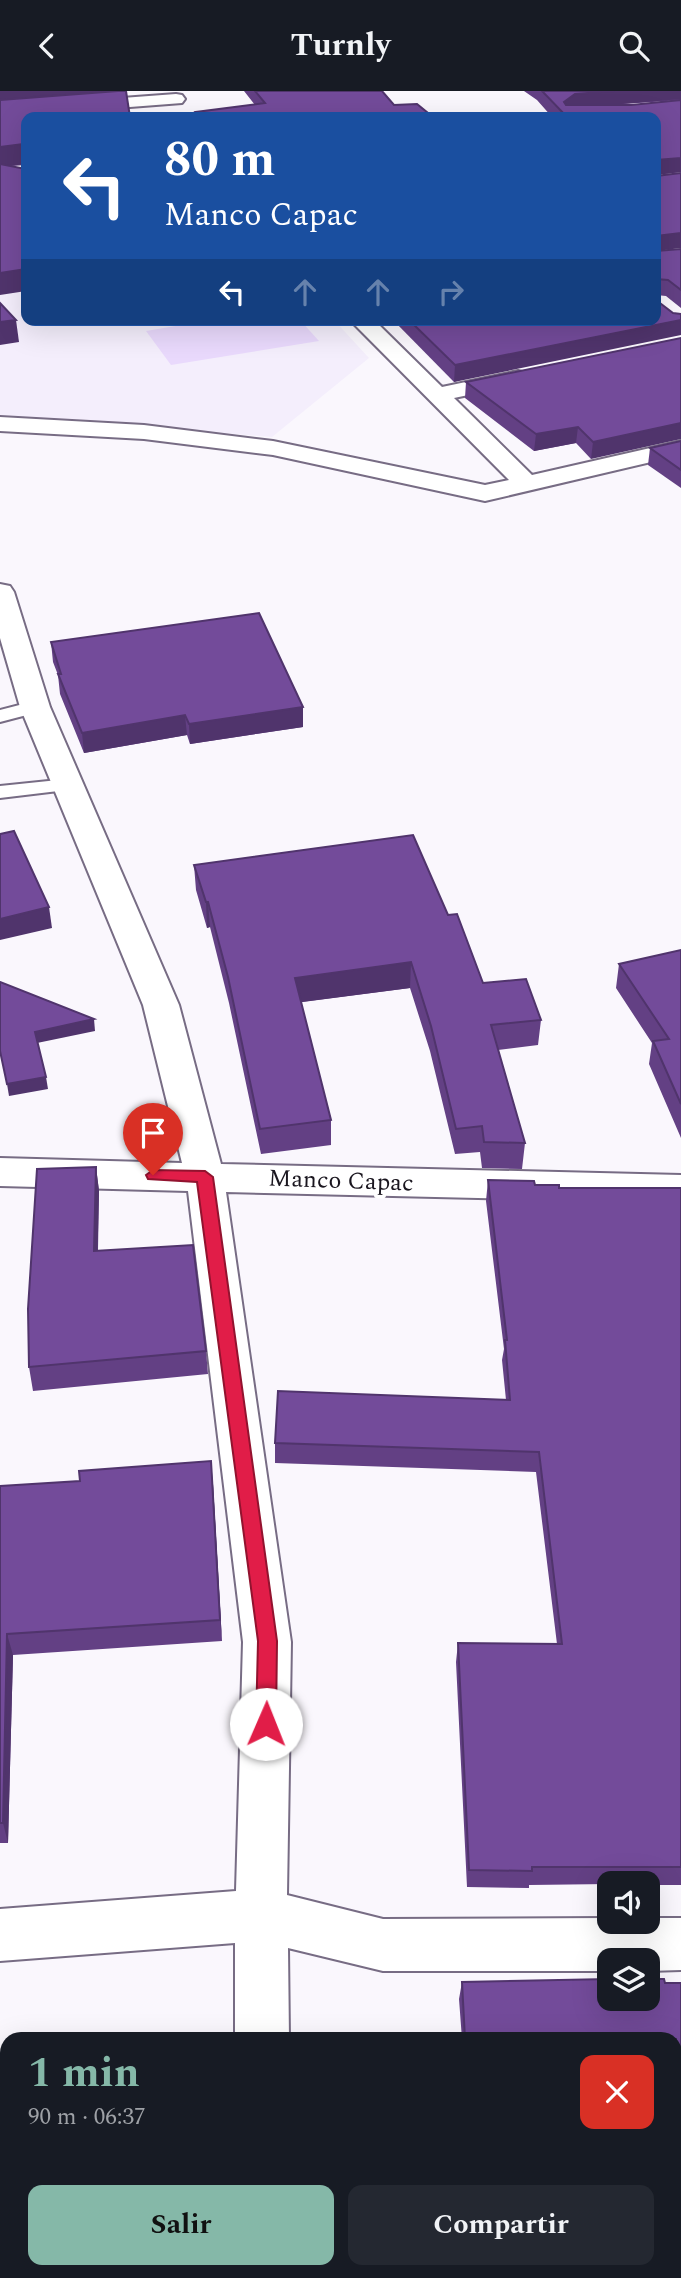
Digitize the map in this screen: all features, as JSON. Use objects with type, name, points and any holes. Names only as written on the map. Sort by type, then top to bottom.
[{"type":"street","points":[[0,112],[175,102]]},
{"type":"street","points":[[367,326],[526,484]]},
{"type":"street","points":[[436,395],[545,372]]},
{"type":"street","points":[[0,424],[144,432],[273,448],[485,493],[681,448]]},
{"type":"street","points":[[0,592],[17,711],[68,785],[161,1005],[205,1177],[267,1641],[261,1915],[262,2032]]},
{"type":"street","name":"Manco Capac","points":[[0,1172],[681,1189]]},
{"type":"street","points":[[0,1935],[261,1915],[383,1945],[681,1944]]},
{"type":"lane","points":[[0,792],[68,785]]},
{"type":"shaded area","points":[[21,181],[21,326],[340,326],[369,358],[272,437],[0,416],[0,184]]},
{"type":"shaded area","points":[[176,326],[305,326],[319,341],[171,365],[146,331]]},
{"type":"building","points":[[126,91],[129,112],[21,112],[21,144],[0,147],[0,100]]},
{"type":"building","points":[[255,91],[382,91],[394,105],[417,104],[427,112],[196,112],[265,103]]},
{"type":"building","points":[[542,91],[614,91],[575,94],[564,102],[566,105],[631,105],[681,100],[681,158],[661,160],[661,112],[562,112]]},
{"type":"building","points":[[0,164],[21,168],[21,270],[0,273]]},
{"type":"building","points":[[681,173],[681,233],[661,235],[661,175]]},
{"type":"building","points":[[681,249],[681,290],[668,280],[661,279],[661,251]]},
{"type":"building","points":[[0,303],[16,320],[0,322]]},
{"type":"building","points":[[661,304],[673,313],[681,314],[681,320],[661,324]]},
{"type":"building","points":[[415,326],[651,326],[455,365]]},
{"type":"building","points":[[681,338],[681,423],[593,442],[578,427],[536,434],[466,382]]},
{"type":"building","points":[[681,441],[681,470],[650,448]]},
{"type":"building","points":[[259,613],[303,707],[189,724],[185,715],[82,733],[58,674],[61,674],[51,642]]},
{"type":"building","points":[[14,831],[49,907],[0,919],[0,834]]},
{"type":"building","points":[[413,835],[448,915],[457,914],[483,983],[526,979],[541,1020],[491,1025],[525,1143],[484,1142],[482,1126],[456,1129],[431,1026],[411,962],[295,978],[331,1120],[260,1129],[228,977],[208,902],[194,865]]},
{"type":"building","points":[[681,950],[681,1104],[653,1041],[669,1039],[619,964]]},
{"type":"building","points":[[0,982],[94,1019],[35,1032],[46,1077],[7,1084],[0,1051]]},
{"type":"building","points":[[96,1167],[94,1251],[193,1245],[206,1351],[29,1367],[28,1309],[37,1169]]},
{"type":"building","points":[[488,1180],[534,1181],[535,1185],[559,1185],[559,1188],[681,1188],[681,1867],[532,1867],[532,1871],[469,1870],[458,1643],[562,1644],[539,1452],[275,1443],[278,1391],[510,1400],[507,1340]]},
{"type":"building","points":[[211,1461],[220,1620],[7,1634],[3,1823],[0,1823],[0,1486],[80,1481],[79,1471]]},
{"type":"building","points":[[597,1979],[597,2011],[660,2011],[660,1979],[664,1979],[665,1983],[681,1983],[681,2032],[465,2032],[462,1982]]},
{"type":"route","points":[[153,1175],[205,1177],[267,1641],[266,1724]]}]
